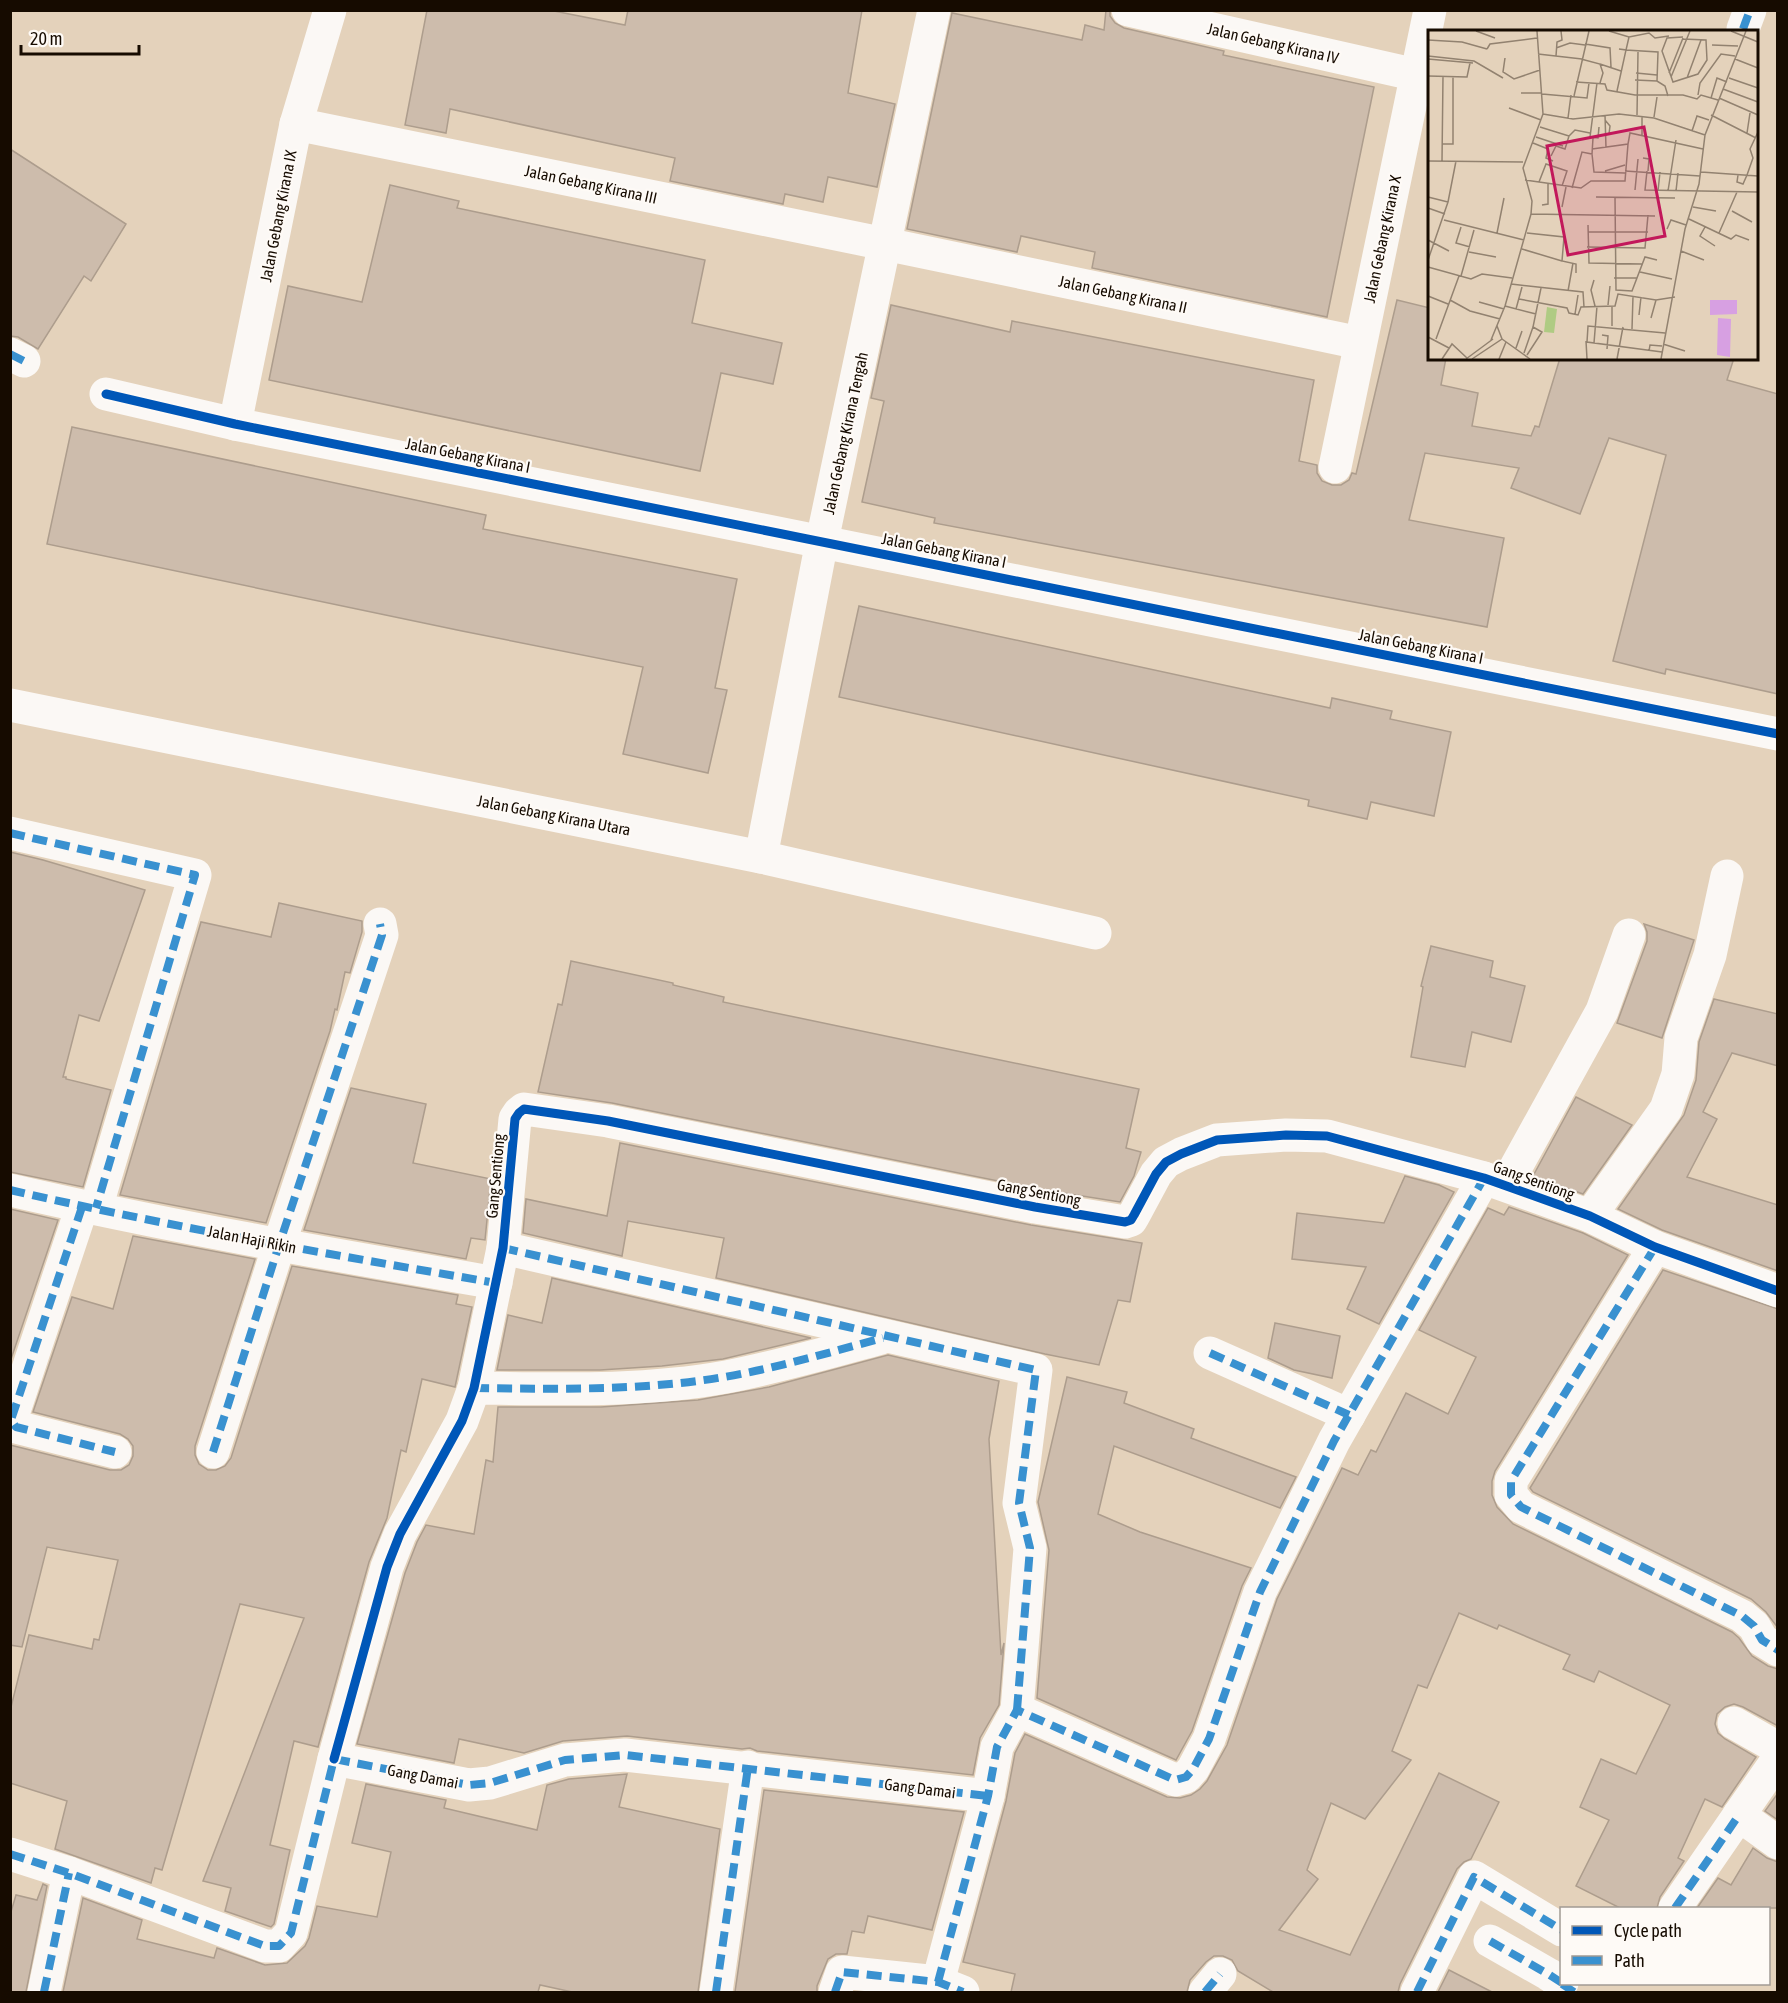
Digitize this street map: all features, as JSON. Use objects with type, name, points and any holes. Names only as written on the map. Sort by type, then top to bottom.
[{"type":"street","name":"Jalan Gebang Kirana IX","points":[[235,423],[296,124],[330,10]]},
{"type":"street","name":"Jalan Gebang Kirana Tengah","points":[[761,857],[822,541],[934,10]]},
{"type":"street","name":"Jalan Gebang Kirana IV","points":[[1128,10],[1417,75]]},
{"type":"street","name":"Jalan Gebang Kirana X","points":[[1335,468],[1430,10]]},
{"type":"street","name":"Jalan Gebang Kirana III","points":[[296,124],[885,244]]},
{"type":"street","name":"Jalan Gebang Kirana II","points":[[885,244],[1360,343]]},
{"type":"street","name":"Jalan Gebang Kirana I","points":[[105,394],[235,423],[1778,734]]},
{"type":"street","name":"Jalan Gebang Kirana Utara","points":[[10,705],[761,857],[1095,933]]},
{"type":"street","points":[[10,833],[195,875],[89,1207],[12,1420],[16,1427],[115,1452]]},
{"type":"street","points":[[1590,1216],[1658,1122],[1670,1100],[1678,1074],[1681,1038],[1710,955],[1727,876]]},
{"type":"street","points":[[213,1452],[382,935],[380,924]]},
{"type":"street","points":[[1017,1710],[1175,1780],[1186,1777],[1193,1769],[1209,1739],[1260,1592],[1334,1441],[1602,1011],[1629,935]]},
{"type":"street","name":"Gang Sentiong","points":[[334,1759],[387,1567],[404,1527],[462,1421],[474,1388],[503,1248],[515,1119],[524,1109],[619,1123],[1035,1207],[1125,1222],[1131,1220],[1156,1174],[1166,1162],[1181,1154],[1217,1140],[1286,1135],[1327,1136],[1495,1181],[1590,1216],[1655,1246],[1778,1292]]},
{"type":"street","name":"Jalan Haji Rikin","points":[[10,1190],[279,1245],[496,1283]]},
{"type":"street","points":[[1655,1246],[1511,1481],[1510,1495],[1521,1507],[1742,1616],[1754,1626],[1762,1640],[1778,1650]]},
{"type":"street","points":[[503,1248],[1036,1370],[1019,1503],[1030,1548],[1017,1710],[997,1747],[950,1987],[842,1972],[836,1992]]},
{"type":"street","points":[[474,1388],[608,1389],[677,1383],[725,1377],[887,1337]]},
{"type":"street","points":[[1210,1353],[1349,1415]]},
{"type":"street","points":[[1734,1723],[1778,1748]]},
{"type":"street","name":"Gang Damai","points":[[334,1759],[469,1785],[490,1784],[565,1760],[625,1755],[748,1767],[988,1796]]},
{"type":"street","points":[[10,1854],[265,1947],[279,1946],[291,1933],[334,1759]]},
{"type":"street","points":[[1676,1907],[1778,1759]]},
{"type":"street","points":[[716,1992],[748,1767]]},
{"type":"street","points":[[1739,1815],[1778,1843]]},
{"type":"street","points":[[44,1992],[69,1874]]},
{"type":"street","points":[[1417,1992],[1474,1877],[1560,1929]]},
{"type":"street","points":[[1490,1941],[1560,1982]]},
{"type":"building","points":[[427,10],[549,10],[625,25],[628,10],[862,10],[848,93],[895,104],[877,187],[828,177],[823,202],[785,194],[783,204],[670,181],[675,158],[450,109],[446,133],[405,125]]},
{"type":"building","points":[[1106,10],[1110,10],[1110,16],[1115,23],[1124,28],[1224,51],[1223,55],[1374,87],[1327,317],[1092,268],[1095,252],[1021,236],[1017,252],[907,229],[952,13],[1082,40],[1085,25],[1104,30]]},
{"type":"building","points":[[10,149],[126,224],[91,281],[84,276],[38,349],[18,337],[10,336]]},
{"type":"building","points":[[390,185],[459,201],[457,208],[705,260],[692,323],[782,343],[773,384],[721,373],[700,471],[269,380],[288,286],[362,302]]},
{"type":"building","points":[[1397,300],[1428,308],[1428,360],[1446,360],[1441,385],[1478,393],[1472,426],[1531,436],[1535,426],[1539,427],[1559,360],[1733,360],[1727,380],[1778,394],[1778,694],[1666,669],[1665,674],[1613,661],[1666,455],[1609,438],[1580,514],[1511,488],[1519,468],[1425,453],[1409,520],[1504,538],[1487,627],[934,523],[935,518],[862,502],[884,401],[871,398],[891,305],[1010,332],[1012,321],[1314,380],[1299,461],[1317,465],[1317,473],[1322,481],[1332,485],[1341,485],[1349,480],[1352,473],[1356,474]]},
{"type":"building","points":[[72,427],[486,515],[483,529],[737,579],[715,688],[727,690],[708,773],[623,754],[643,667],[47,544]]},
{"type":"building","points":[[859,606],[1330,708],[1332,698],[1392,711],[1390,719],[1451,732],[1434,816],[1371,802],[1367,819],[1308,806],[1309,800],[839,697]]},
{"type":"building","points":[[10,852],[145,890],[99,1021],[79,1015],[63,1077],[111,1090],[83,1187],[10,1172]]},
{"type":"building","points":[[279,903],[362,921],[362,932],[350,973],[345,972],[337,1010],[335,1009],[330,1031],[266,1223],[120,1195],[201,922],[271,937]]},
{"type":"building","points":[[1644,924],[1694,940],[1662,1038],[1617,1023],[1647,941]]},
{"type":"building","points":[[1431,946],[1493,961],[1490,977],[1525,986],[1511,1042],[1472,1032],[1465,1067],[1411,1057],[1423,987],[1421,986]]},
{"type":"building","points":[[571,961],[673,983],[673,985],[724,997],[723,1002],[1139,1089],[1126,1148],[1141,1152],[1134,1176],[1120,1202],[1038,1189],[612,1103],[538,1092],[558,1004],[562,1005]]},
{"type":"building","points":[[1714,999],[1778,1014],[1778,1066],[1732,1053],[1703,1112],[1717,1119],[1687,1177],[1778,1205],[1778,1271],[1662,1230],[1618,1209],[1684,1115],[1696,1080],[1699,1042]]},
{"type":"building","points":[[351,1088],[426,1104],[413,1163],[491,1179],[485,1240],[471,1238],[466,1259],[304,1230]]},
{"type":"building","points":[[1576,1097],[1632,1125],[1583,1194],[1533,1176]]},
{"type":"building","points":[[620,1143],[1031,1225],[1142,1243],[1130,1302],[1118,1300],[1099,1365],[716,1278],[724,1238],[628,1221],[622,1256],[523,1233],[526,1199],[607,1216]]},
{"type":"building","points":[[1405,1176],[1439,1185],[1454,1192],[1379,1324],[1347,1309],[1366,1267],[1292,1259],[1297,1213],[1384,1223]]},
{"type":"building","points":[[1509,1207],[1583,1233],[1628,1255],[1495,1471],[1492,1495],[1497,1507],[1513,1524],[1732,1632],[1752,1656],[1778,1669],[1778,1726],[1734,1704],[1725,1707],[1717,1714],[1715,1724],[1718,1733],[1756,1757],[1722,1807],[1705,1799],[1678,1858],[1684,1861],[1660,1897],[1657,1907],[1618,1907],[1576,1886],[1609,1820],[1580,1807],[1601,1759],[1636,1774],[1670,1705],[1599,1671],[1594,1682],[1563,1669],[1570,1655],[1499,1625],[1497,1629],[1459,1613],[1427,1688],[1418,1685],[1392,1751],[1411,1760],[1365,1819],[1331,1803],[1307,1870],[1318,1879],[1279,1930],[1350,1955],[1439,1773],[1499,1802],[1471,1859],[1457,1869],[1398,1992],[1273,1992],[1238,1971],[1232,1960],[1223,1956],[1214,1956],[1190,1980],[1187,1992],[1011,1992],[1015,1974],[963,1962],[1006,1801],[1015,1753],[1025,1734],[1167,1797],[1180,1798],[1191,1795],[1207,1781],[1227,1745],[1277,1599],[1342,1468],[1358,1475],[1371,1450],[1376,1452],[1406,1393],[1448,1414],[1476,1357],[1419,1330],[1488,1208],[1504,1215]]},
{"type":"building","points":[[10,1209],[58,1220],[10,1362]]},
{"type":"building","points":[[133,1236],[255,1259],[195,1446],[195,1455],[199,1464],[208,1470],[216,1470],[225,1466],[231,1458],[292,1266],[458,1295],[456,1304],[472,1307],[455,1387],[422,1379],[406,1452],[401,1450],[387,1518],[369,1562],[318,1747],[294,1741],[270,1845],[290,1850],[274,1924],[271,1927],[225,1911],[231,1888],[203,1881],[304,1618],[240,1604],[162,1870],[155,1868],[151,1883],[55,1849],[67,1801],[10,1783],[10,1711],[29,1635],[92,1649],[94,1639],[99,1640],[118,1560],[47,1547],[22,1647],[10,1645],[10,1445],[110,1470],[121,1470],[129,1465],[133,1456],[133,1446],[120,1434],[33,1412],[72,1297],[113,1309]]},
{"type":"building","points":[[1663,1270],[1778,1309],[1778,1628],[1766,1612],[1751,1599],[1533,1492],[1530,1488]]},
{"type":"building","points":[[552,1278],[811,1338],[723,1359],[662,1366],[600,1370],[497,1370],[508,1315],[542,1323]]},
{"type":"building","points":[[1275,1323],[1340,1336],[1332,1378],[1294,1370],[1268,1358]]},
{"type":"building","points":[[888,1355],[999,1381],[989,1439],[1001,1655],[1004,1643],[999,1705],[980,1738],[973,1775],[757,1751],[750,1748],[627,1736],[563,1741],[524,1753],[459,1739],[454,1763],[357,1744],[405,1573],[426,1525],[474,1534],[486,1460],[493,1462],[498,1407],[601,1407],[698,1400],[769,1387]]},
{"type":"building","points":[[1067,1377],[1127,1392],[1124,1403],[1194,1429],[1191,1438],[1296,1477],[1280,1508],[1114,1446],[1098,1514],[1140,1532],[1251,1568],[1242,1586],[1192,1731],[1176,1760],[1037,1698],[1049,1550],[1038,1502]]},
{"type":"building","points":[[627,1774],[619,1807],[720,1829],[698,1992],[572,1992],[540,1985],[538,1992],[63,1992],[83,1898],[142,1920],[137,1939],[214,1958],[217,1948],[265,1965],[287,1963],[305,1946],[317,1906],[377,1917],[391,1852],[352,1843],[366,1784],[446,1800],[444,1808],[537,1830],[547,1785],[569,1779]]},
{"type":"building","points":[[764,1790],[964,1812],[932,1930],[868,1916],[864,1933],[852,1931],[847,1954],[836,1954],[828,1959],[817,1986],[817,1992],[735,1992]]},
{"type":"building","points":[[1778,1793],[1778,1820],[1765,1811]]},
{"type":"building","points":[[1753,1848],[1767,1858],[1778,1862],[1778,1908],[1698,1907],[1718,1878],[1731,1885]]},
{"type":"building","points":[[43,1884],[47,1886],[26,1992],[10,1992],[10,1915],[16,1895],[37,1900]]},
{"type":"building","points":[[1449,1970],[1492,1992],[1438,1992]]},
{"type":"marked path","points":[[1743,29],[1750,10]]},
{"type":"marked path","points":[[10,354],[24,361]]},
{"type":"marked path","points":[[10,833],[195,875],[96,1208]]},
{"type":"marked path","points":[[213,1452],[382,935],[380,924]]},
{"type":"marked path","points":[[938,1982],[988,1796],[997,1747],[1017,1710],[1175,1780],[1186,1777],[1193,1769],[1209,1739],[1260,1592],[1334,1441],[1484,1178]]},
{"type":"marked path","points":[[10,1190],[192,1228],[496,1283]]},
{"type":"marked path","points":[[82,1207],[11,1420],[16,1427],[115,1452]]},
{"type":"marked path","points":[[1655,1247],[1511,1481],[1511,1495],[1521,1507],[1742,1616],[1754,1626],[1762,1640],[1778,1650]]},
{"type":"marked path","points":[[503,1248],[1036,1370],[1019,1503],[1030,1548],[1017,1710]]},
{"type":"marked path","points":[[474,1388],[600,1388],[693,1382],[764,1369],[883,1338]]},
{"type":"marked path","points":[[1210,1353],[1349,1415]]},
{"type":"marked path","points":[[10,1854],[69,1873],[265,1946],[279,1946],[291,1933],[334,1759],[469,1785],[490,1783],[565,1760],[625,1755],[988,1796]]},
{"type":"marked path","points":[[716,1992],[748,1767]]},
{"type":"marked path","points":[[1676,1907],[1739,1815]]},
{"type":"marked path","points":[[44,1992],[69,1873]]},
{"type":"marked path","points":[[1417,1992],[1474,1877],[1560,1929]]},
{"type":"marked path","points":[[1490,1941],[1560,1982]]},
{"type":"marked path","points":[[835,1992],[842,1972],[938,1982],[963,1992]]},
{"type":"marked path","points":[[1205,1992],[1220,1974]]},
{"type":"marked path","points":[[1564,1985],[1574,1992]]},
{"type":"cycle path","points":[[106,394],[235,424],[1778,734]]},
{"type":"cycle path","points":[[334,1759],[387,1567],[400,1534],[462,1421],[474,1388],[503,1248],[515,1119],[524,1109],[608,1121],[1035,1207],[1125,1222],[1131,1220],[1156,1174],[1166,1162],[1181,1154],[1217,1140],[1286,1135],[1327,1136],[1484,1178],[1590,1216],[1655,1247],[1778,1291]]}]
